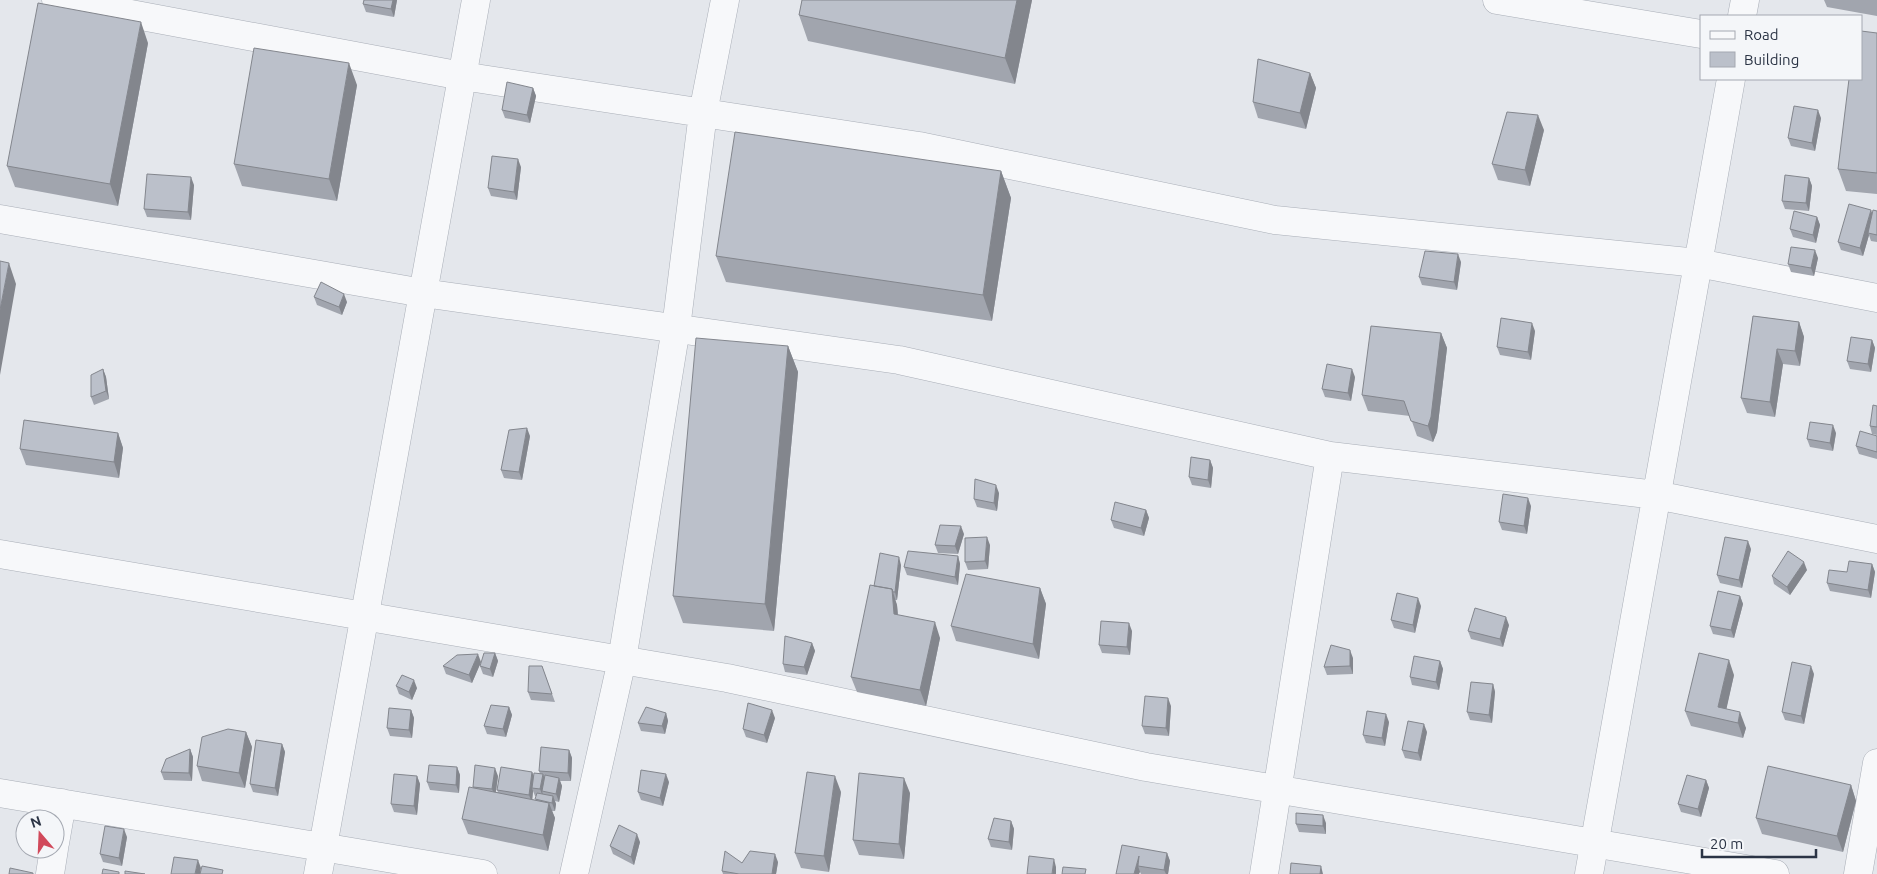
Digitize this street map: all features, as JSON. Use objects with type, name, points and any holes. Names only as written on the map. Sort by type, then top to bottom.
[{"type":"street","points":[[56,0],[462,76],[919,146],[1275,220],[1698,263],[1877,298]]},
{"type":"street","points":[[318,874],[476,0]]},
{"type":"street","points":[[574,874],[622,660],[676,328],[702,113],[725,0]]},
{"type":"street","points":[[1497,0],[1700,34]]},
{"type":"street","points":[[1742,15],[1745,0]]},
{"type":"street","points":[[1589,874],[1731,80]]},
{"type":"street","points":[[0,219],[423,293],[899,360],[1330,456],[1656,495],[1877,539]]},
{"type":"street","points":[[1264,874],[1330,456]]},
{"type":"street","points":[[0,554],[726,678],[1146,767],[1775,874]]},
{"type":"street","points":[[1858,874],[1877,763]]},
{"type":"street","points":[[0,792],[483,874]]},
{"type":"street","points":[[61,809],[62,803]]},
{"type":"street","points":[[50,874],[52,859]]},
{"type":"building","points":[[364,0],[393,0],[391,9],[363,4]]},
{"type":"building","points":[[802,0],[1017,0],[1005,58],[799,15]]},
{"type":"building","points":[[38,3],[141,22],[110,184],[7,166]]},
{"type":"building","points":[[1862,31],[1877,33],[1877,173],[1838,169],[1849,80],[1862,80]]},
{"type":"building","points":[[254,48],[349,63],[329,179],[234,164]]},
{"type":"building","points":[[1258,59],[1310,73],[1300,113],[1253,102]]},
{"type":"building","points":[[507,82],[533,88],[527,115],[502,110]]},
{"type":"building","points":[[1794,106],[1818,110],[1812,143],[1788,138]]},
{"type":"building","points":[[1507,112],[1538,115],[1525,170],[1492,164]]},
{"type":"building","points":[[735,132],[1001,171],[983,295],[716,256]]},
{"type":"building","points":[[492,156],[518,159],[514,192],[488,188]]},
{"type":"building","points":[[147,174],[191,177],[188,212],[144,209]]},
{"type":"building","points":[[1785,175],[1809,178],[1806,203],[1782,201]]},
{"type":"building","points":[[1849,204],[1871,210],[1860,248],[1838,242]]},
{"type":"building","points":[[1873,210],[1877,211],[1877,235],[1868,233]]},
{"type":"building","points":[[1794,211],[1817,217],[1813,235],[1790,229]]},
{"type":"building","points":[[1791,247],[1815,250],[1811,268],[1788,264]]},
{"type":"building","points":[[1425,251],[1458,254],[1454,282],[1419,277]]},
{"type":"building","points":[[0,261],[9,263],[0,310]]},
{"type":"building","points":[[321,282],[344,294],[339,307],[314,297]]},
{"type":"building","points":[[1753,316],[1799,322],[1795,351],[1777,349],[1770,402],[1741,398]]},
{"type":"building","points":[[1501,318],[1532,323],[1528,352],[1497,347]]},
{"type":"building","points":[[1371,326],[1441,333],[1431,417],[1428,426],[1411,421],[1404,401],[1362,395]]},
{"type":"building","points":[[1851,337],[1872,340],[1868,364],[1847,361]]},
{"type":"building","points":[[696,338],[788,346],[765,604],[673,596]]},
{"type":"building","points":[[1327,364],[1352,369],[1348,393],[1322,389]]},
{"type":"building","points":[[103,369],[106,391],[91,397],[91,375]]},
{"type":"building","points":[[1873,405],[1877,406],[1877,427],[1870,426]]},
{"type":"building","points":[[24,420],[118,433],[114,462],[20,449]]},
{"type":"building","points":[[1810,422],[1833,425],[1830,443],[1807,439]]},
{"type":"building","points":[[527,428],[519,472],[501,470],[509,430]]},
{"type":"building","points":[[1860,431],[1877,436],[1877,452],[1856,446]]},
{"type":"building","points":[[1191,457],[1210,460],[1208,480],[1189,477]]},
{"type":"building","points":[[975,479],[996,485],[994,503],[974,499]]},
{"type":"building","points":[[1503,494],[1528,498],[1524,526],[1499,522]]},
{"type":"building","points":[[1115,502],[1146,510],[1141,528],[1111,520]]},
{"type":"building","points":[[940,525],[961,526],[955,546],[935,545]]},
{"type":"building","points":[[987,537],[985,561],[965,562],[965,538]]},
{"type":"building","points":[[1725,537],[1748,541],[1739,580],[1717,575]]},
{"type":"building","points":[[908,551],[958,556],[955,577],[904,567]]},
{"type":"building","points":[[1788,551],[1804,562],[1787,587],[1772,576]]},
{"type":"building","points":[[880,553],[899,557],[895,592],[892,589],[874,586]]},
{"type":"building","points":[[1849,561],[1872,564],[1868,590],[1827,583],[1829,570],[1847,572]]},
{"type":"building","points":[[966,574],[1040,588],[1033,644],[951,626]]},
{"type":"building","points":[[870,585],[892,589],[894,614],[935,622],[920,690],[851,677]]},
{"type":"building","points":[[1718,591],[1740,596],[1731,630],[1710,626]]},
{"type":"building","points":[[1397,593],[1418,598],[1413,625],[1391,620]]},
{"type":"building","points":[[1475,608],[1506,617],[1500,639],[1468,631]]},
{"type":"building","points":[[1101,621],[1129,623],[1127,647],[1099,645]]},
{"type":"building","points":[[785,636],[812,643],[804,667],[783,664]]},
{"type":"building","points":[[1331,645],[1350,650],[1350,666],[1324,667]]},
{"type":"building","points":[[484,653],[495,653],[490,669],[480,666]]},
{"type":"building","points":[[1699,653],[1729,660],[1718,707],[1740,712],[1738,723],[1685,711]]},
{"type":"building","points":[[478,654],[469,675],[443,666],[457,655]]},
{"type":"building","points":[[1414,656],[1440,661],[1436,682],[1410,677]]},
{"type":"building","points":[[1792,662],[1811,666],[1801,716],[1782,712]]},
{"type":"building","points":[[529,666],[542,666],[552,694],[528,692]]},
{"type":"building","points":[[402,675],[414,680],[409,692],[396,686]]},
{"type":"building","points":[[1471,682],[1493,684],[1489,715],[1467,712]]},
{"type":"building","points":[[1145,696],[1168,698],[1166,728],[1142,726]]},
{"type":"building","points":[[748,703],[772,710],[764,735],[743,729]]},
{"type":"building","points":[[491,705],[509,707],[503,729],[484,726]]},
{"type":"building","points":[[646,707],[666,713],[662,726],[638,723]]},
{"type":"building","points":[[389,708],[411,710],[409,730],[387,728]]},
{"type":"building","points":[[1367,711],[1386,714],[1382,738],[1363,735]]},
{"type":"building","points":[[1408,721],[1424,724],[1418,753],[1402,750]]},
{"type":"building","points":[[228,729],[246,732],[239,773],[197,766],[202,737]]},
{"type":"building","points":[[256,740],[282,744],[275,788],[250,784]]},
{"type":"building","points":[[541,747],[569,750],[568,773],[539,771]]},
{"type":"building","points":[[190,749],[189,773],[161,772],[166,759]]},
{"type":"building","points":[[429,765],[457,767],[456,785],[427,782]]},
{"type":"building","points":[[475,765],[495,768],[492,789],[473,787]]},
{"type":"building","points":[[1768,766],[1851,785],[1837,836],[1756,818]]},
{"type":"building","points":[[501,767],[532,772],[529,795],[497,790]]},
{"type":"building","points":[[641,770],[666,774],[660,798],[638,792]]},
{"type":"building","points":[[807,772],[835,776],[824,856],[795,853]]},
{"type":"building","points":[[534,773],[543,774],[540,789],[532,788]]},
{"type":"building","points":[[859,773],[904,778],[899,844],[853,840]]},
{"type":"building","points":[[394,774],[417,776],[414,806],[391,804]]},
{"type":"building","points":[[545,775],[559,778],[556,794],[542,791]]},
{"type":"building","points":[[1687,775],[1706,780],[1698,809],[1678,804]]},
{"type":"building","points":[[469,787],[549,803],[543,835],[462,819]]},
{"type":"building","points":[[537,793],[553,796],[552,803],[535,799]]},
{"type":"building","points":[[1296,813],[1323,815],[1323,826],[1296,824]]},
{"type":"building","points":[[994,818],[1011,821],[1009,842],[988,839]]},
{"type":"building","points":[[619,825],[637,834],[631,857],[610,846]]},
{"type":"building","points":[[105,826],[124,829],[119,858],[100,854]]},
{"type":"building","points":[[1122,845],[1167,853],[1164,870],[1138,866],[1139,856],[1134,874],[1116,874]]},
{"type":"building","points":[[725,851],[742,863],[750,851],[775,854],[772,874],[739,874],[722,871]]},
{"type":"building","points":[[1029,856],[1054,859],[1052,874],[1027,874]]},
{"type":"building","points":[[174,857],[198,860],[195,874],[171,874]]},
{"type":"building","points":[[1291,863],[1321,866],[1320,874],[1290,874]]},
{"type":"building","points":[[202,866],[223,870],[222,874],[200,874]]},
{"type":"building","points":[[1063,867],[1086,869],[1085,874],[1062,874]]},
{"type":"building","points":[[10,868],[33,873],[33,874],[9,874]]},
{"type":"building","points":[[103,869],[119,872],[119,874],[102,874]]},
{"type":"building","points":[[125,871],[145,874],[125,874]]}]
